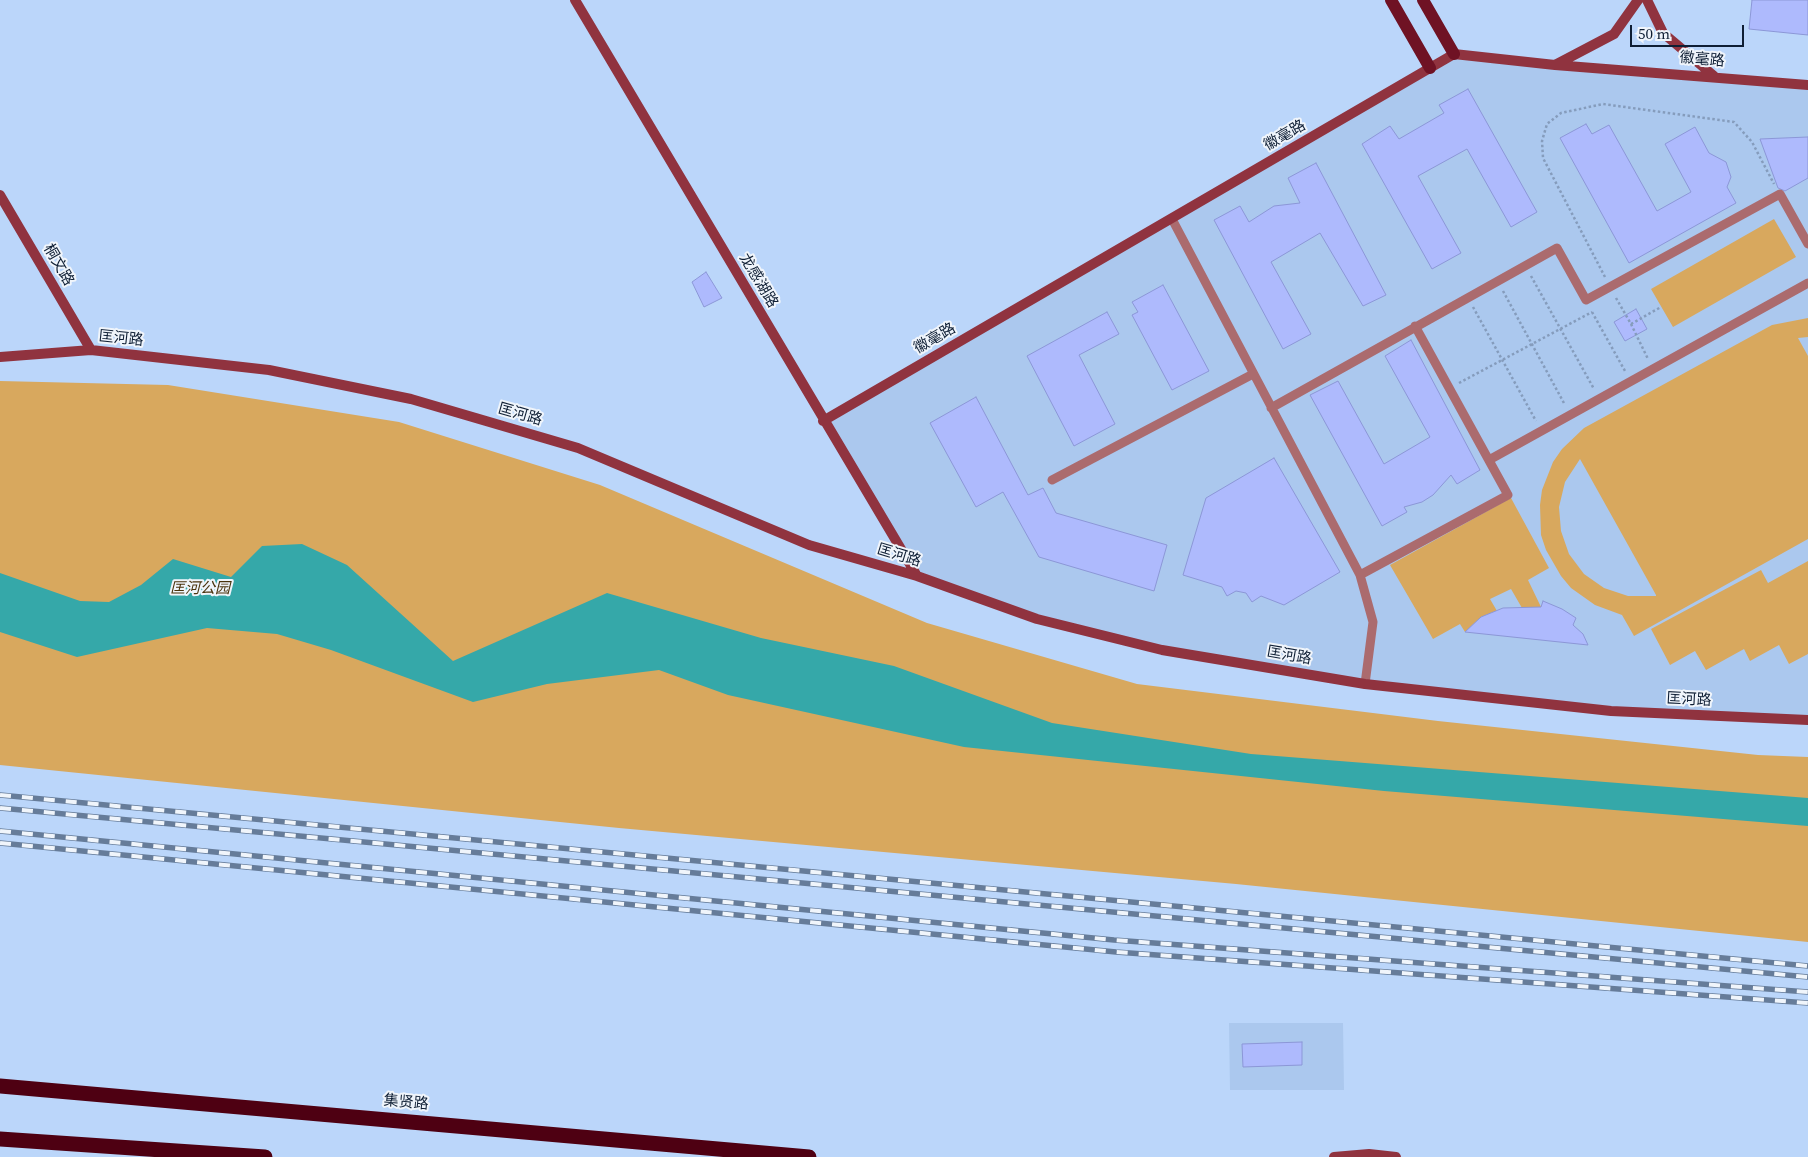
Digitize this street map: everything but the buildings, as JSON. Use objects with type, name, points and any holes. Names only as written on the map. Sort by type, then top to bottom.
[{"type":"highway","name":"集贤路","points":[[0,1086],[810,1157]]},
{"type":"highway","points":[[0,1139],[265,1157]]},
{"type":"main road","points":[[1390,0],[1430,68]]},
{"type":"main road","points":[[1423,0],[1454,54]]},
{"type":"street","name":"龙感湖路","points":[[575,0],[916,576]]},
{"type":"street","points":[[1554,65],[1614,34],[1638,0]]},
{"type":"street","points":[[1647,0],[1663,33],[1714,76]]},
{"type":"street","name":"徽毫路","points":[[823,421],[1454,54],[1554,65],[1714,76],[1808,85]]},
{"type":"street","name":"桐文路","points":[[0,195],[91,350]]},
{"type":"street","name":"匡河路","points":[[0,357],[91,350],[269,370],[411,399],[578,448],[810,545],[916,576],[1037,619],[1162,650],[1365,684],[1611,711],[1808,720]]},
{"type":"street","points":[[1334,1157],[1369,1154],[1396,1157]]},
{"type":"lane","points":[[1271,408],[1557,248],[1586,300],[1780,194],[1804,228],[1808,244]]},
{"type":"lane","points":[[1172,219],[1360,576],[1373,622],[1365,684]]},
{"type":"lane","points":[[1489,460],[1808,283]]},
{"type":"lane","points":[[1360,576],[1508,495],[1415,326]]},
{"type":"lane","points":[[1052,480],[1253,374]]},
{"type":"path","points":[[1654,369],[1543,158],[1542,141],[1547,124],[1561,113],[1602,104],[1734,122],[1752,142],[1780,194]]},
{"type":"path","points":[[1526,266],[1600,399]]},
{"type":"path","points":[[1497,281],[1570,415]]},
{"type":"path","points":[[1468,297],[1542,431]]},
{"type":"path","points":[[1586,300],[1631,381]]},
{"type":"path","points":[[1630,324],[1662,307]]},
{"type":"path","points":[[1449,389],[1592,312]]},
{"type":"shaded area","points":[[1454,54],[1808,85],[1808,720],[1611,711],[1365,684],[1162,650],[1037,619],[917,576],[823,421]]},
{"type":"shaded area","points":[[302,544],[347,565],[453,661],[607,593],[761,638],[894,666],[1052,723],[1251,754],[1808,798],[1808,826],[1384,791],[964,747],[728,695],[659,670],[547,684],[473,702],[331,650],[277,634],[207,628],[77,657],[0,632],[0,573],[80,601],[109,602],[141,585],[173,559],[231,577],[262,546]]},
{"type":"shaded area","points":[[1229,1023],[1343,1023],[1344,1090],[1230,1090]]},
{"type":"green space","points":[[1774,219],[1796,257],[1673,327],[1651,289]]},
{"type":"green space","points":[[1808,318],[1808,337],[1798,338],[1808,356],[1808,539],[1634,636],[1622,615],[1595,605],[1571,588],[1561,576],[1546,550],[1541,535],[1540,505],[1542,490],[1553,462],[1562,449],[1584,428],[1772,325]],"holes":[[[1580,459],[1656,595],[1628,596],[1604,588],[1584,574],[1569,554],[1561,531],[1559,507],[1565,482]]]},
{"type":"green space","name":"匡河公园","points":[[0,381],[168,385],[399,422],[600,485],[927,623],[1137,684],[1438,721],[1758,755],[1808,757],[1808,942],[1236,884],[619,828],[0,765]]},
{"type":"green space","points":[[1511,498],[1549,568],[1528,580],[1541,607],[1522,608],[1511,589],[1490,599],[1497,611],[1481,617],[1465,632],[1460,624],[1433,639],[1390,565]]},
{"type":"green space","points":[[1808,561],[1808,654],[1789,664],[1779,645],[1750,661],[1744,649],[1706,670],[1695,651],[1670,665],[1651,629],[1761,570],[1768,583]]},
{"type":"railway","points":[[0,795],[1808,966]]},
{"type":"railway","points":[[0,808],[1808,977]]},
{"type":"railway","points":[[0,831],[1114,940],[1808,992]]},
{"type":"railway","points":[[0,843],[1116,952],[1808,1003]]}]
